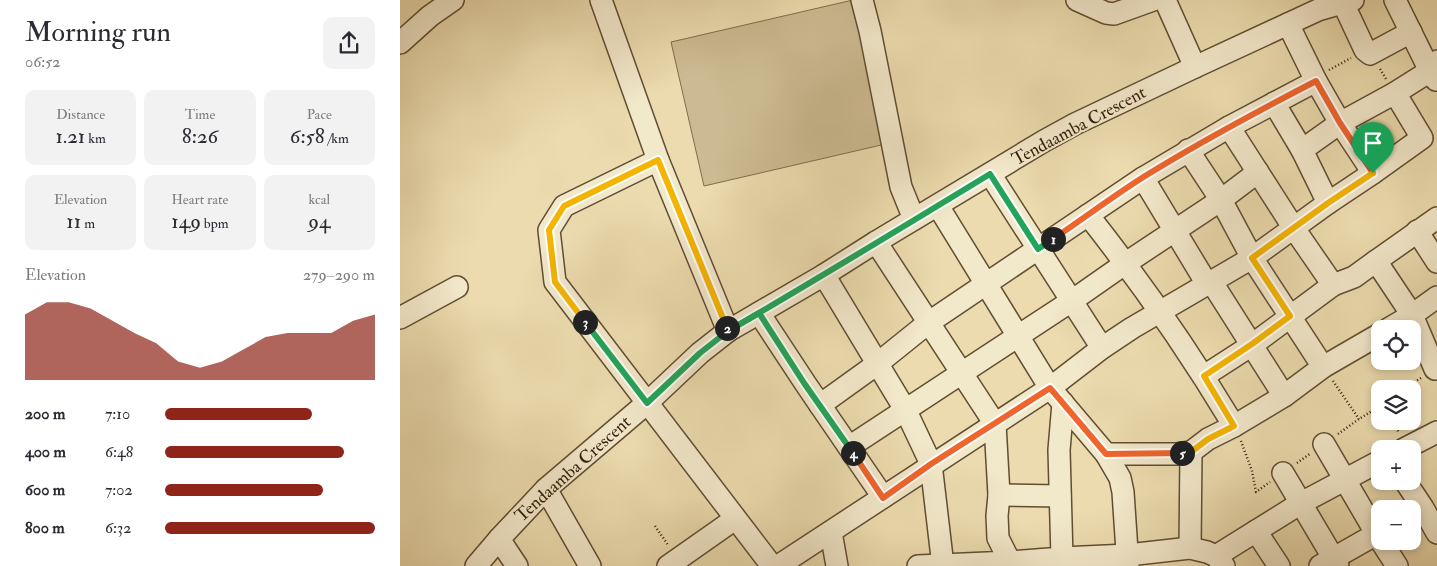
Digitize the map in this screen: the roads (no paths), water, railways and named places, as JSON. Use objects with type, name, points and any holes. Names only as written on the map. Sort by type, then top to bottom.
[{"type":"street","points":[[400,43],[430,16],[453,0]]},
{"type":"street","points":[[601,0],[658,160],[728,331]]},
{"type":"street","points":[[862,0],[901,186],[914,219]]},
{"type":"street","points":[[1077,0],[1106,13],[1114,14],[1153,0]]},
{"type":"street","points":[[1165,0],[1195,67]]},
{"type":"street","points":[[1302,150],[1340,123],[1435,71],[1411,32],[1395,0]]},
{"type":"street","points":[[1348,2],[1367,52],[1411,32]]},
{"type":"street","name":"Tendaamba Crescent","points":[[476,566],[546,489],[647,403],[700,353],[728,331],[1075,124],[1318,10],[1348,2]]},
{"type":"street","points":[[1288,24],[1316,81],[1340,123],[1373,173]]},
{"type":"street","points":[[820,405],[877,364],[928,323],[1143,178],[1229,127],[1316,81]]},
{"type":"street","points":[[778,566],[883,498],[931,464],[995,424],[1057,396],[1102,348],[1132,328],[1252,258],[1293,227],[1422,138],[1395,93]]},
{"type":"street","points":[[1274,103],[1302,150],[1328,203]]},
{"type":"street","points":[[1229,127],[1332,286]]},
{"type":"street","points":[[1188,150],[1221,200],[1252,258],[1323,367]]},
{"type":"street","points":[[658,160],[564,206],[549,230],[555,282],[772,566]]},
{"type":"street","points":[[849,447],[1073,300],[1221,200],[1258,172]]},
{"type":"street","points":[[990,174],[1073,300],[1102,348]]},
{"type":"street","points":[[1143,178],[1284,396]]},
{"type":"street","points":[[938,206],[1057,396],[1106,454],[1120,478],[1128,560]]},
{"type":"street","points":[[1088,215],[1126,263],[1204,376],[1234,426]]},
{"type":"street","points":[[1204,376],[1332,286],[1354,276],[1437,218]]},
{"type":"street","points":[[1417,231],[1437,262]]},
{"type":"street","points":[[876,242],[995,424],[999,495],[997,516],[998,538],[1009,564]]},
{"type":"street","points":[[1376,261],[1412,315],[1436,369]]},
{"type":"street","points":[[824,275],[906,410],[931,464],[943,565]]},
{"type":"street","points":[[400,318],[458,287]]},
{"type":"street","points":[[1403,320],[1437,297]]},
{"type":"street","points":[[759,313],[804,383],[883,498]]},
{"type":"street","points":[[1106,454],[1177,454],[1191,452],[1208,439],[1284,396],[1323,367],[1371,339]]},
{"type":"street","points":[[1057,396],[1062,562]]},
{"type":"street","points":[[1421,440],[1437,432]]},
{"type":"street","points":[[1324,444],[1371,523]]},
{"type":"street","points":[[1190,548],[1191,452]]},
{"type":"street","points":[[918,566],[1128,560],[1190,548],[1207,552],[1220,561],[1256,531],[1301,503],[1371,466]]},
{"type":"street","points":[[1283,473],[1301,503],[1330,563],[1371,541]]},
{"type":"street","points":[[546,489],[590,566]]},
{"type":"street","points":[[1411,490],[1424,508],[1437,533]]},
{"type":"street","points":[[999,495],[1060,496]]},
{"type":"street","points":[[668,566],[735,519]]},
{"type":"street","points":[[1256,531],[1279,566]]},
{"type":"street","points":[[831,532],[837,566]]},
{"type":"street","points":[[499,539],[517,566]]},
{"type":"street","points":[[1387,550],[1397,566]]}]
